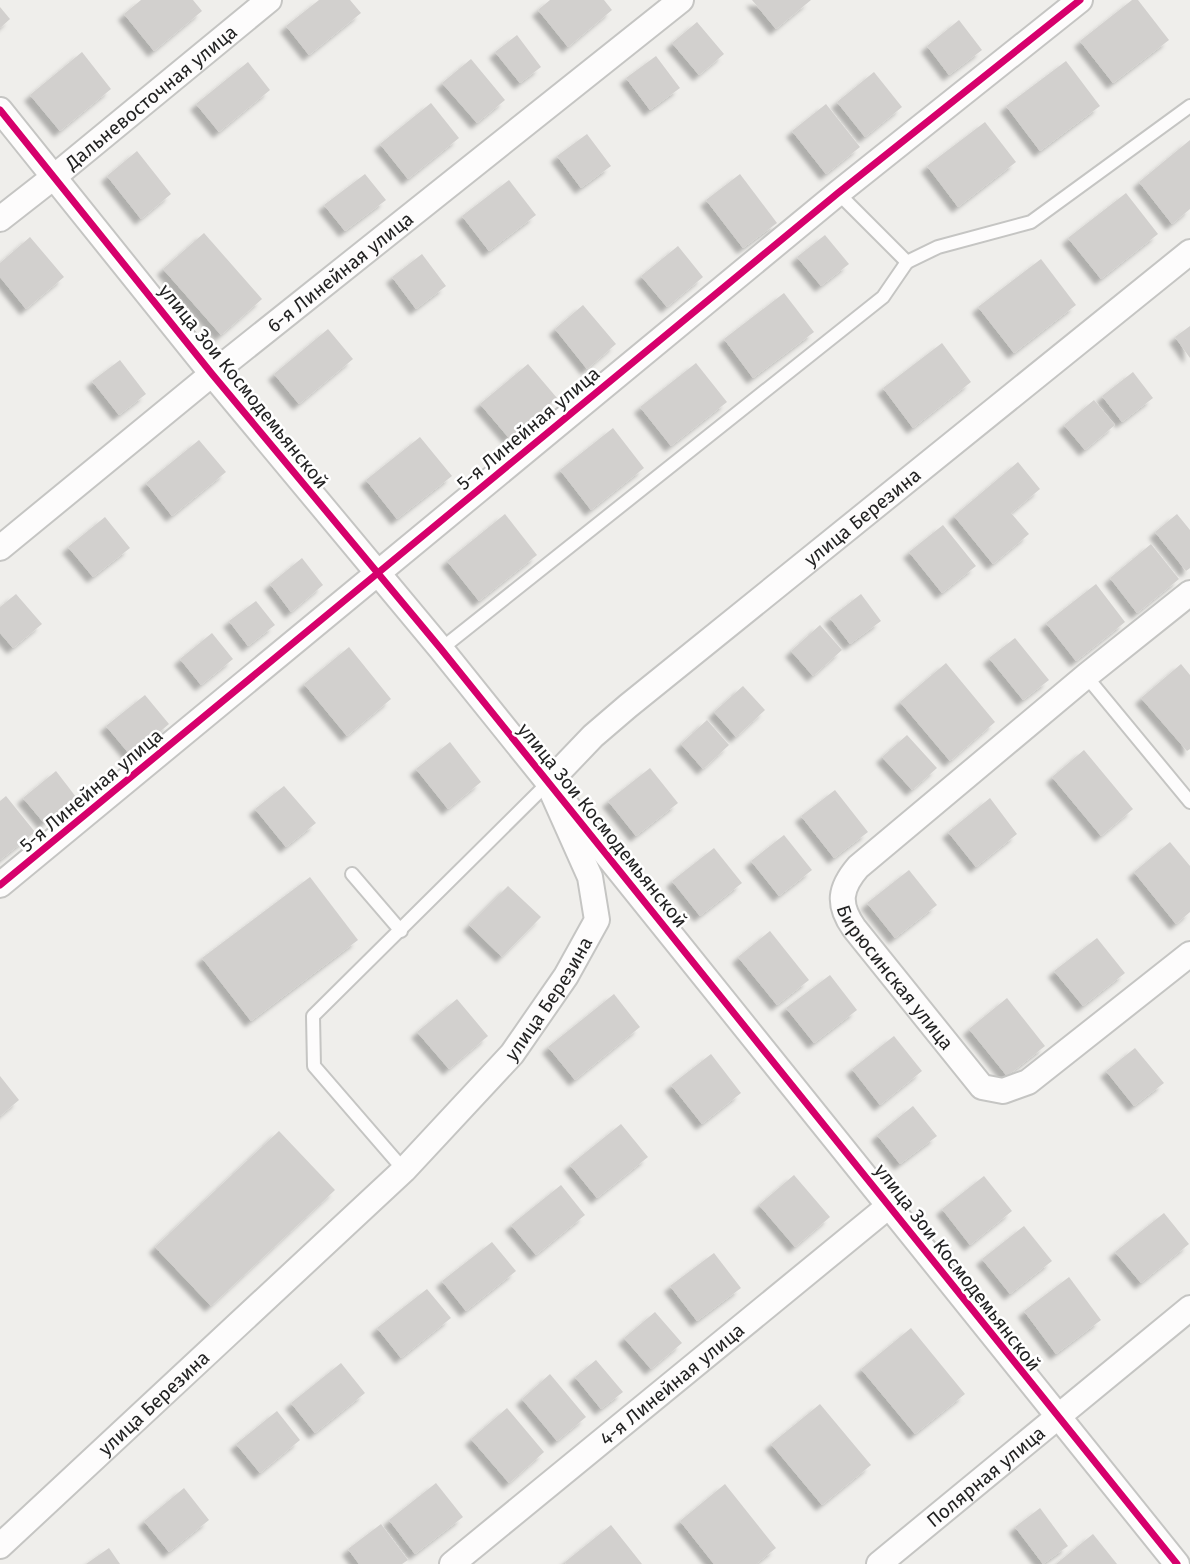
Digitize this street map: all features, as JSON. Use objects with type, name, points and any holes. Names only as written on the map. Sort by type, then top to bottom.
[{"type":"street","name":"Дальневосточная улица","points":[[0,219],[269,0]]},
{"type":"street","name":"6-я Линейная улица","points":[[0,548],[212,374],[681,0]]},
{"type":"street","name":"5-я Линейная улица","points":[[0,886],[838,193],[1080,0]]},
{"type":"street","name":"улица Зои Космодемьянской","points":[[0,110],[212,374],[442,649],[890,1205],[1057,1418],[1177,1564]]},
{"type":"street","name":"улица Березина","points":[[0,1546],[404,1170],[512,1054],[566,976],[597,919],[590,877],[548,783],[593,736],[628,706],[1190,252]]},
{"type":"street","name":"Бирюсинская улица","points":[[1190,593],[1086,676],[858,867],[846,882],[842,897],[845,915],[982,1087],[1003,1090],[1028,1082],[1190,954]]},
{"type":"street","name":"4-я Линейная улица","points":[[452,1564],[890,1205]]},
{"type":"street","name":"Полярная улица","points":[[879,1564],[1190,1308]]},
{"type":"lane","points":[[442,649],[883,297],[907,262],[938,247],[1031,222],[1190,106]]},
{"type":"lane","points":[[838,193],[907,262]]},
{"type":"lane","points":[[1086,676],[1190,802]]},
{"type":"lane","points":[[404,1170],[314,1066],[313,1016],[548,783]]},
{"type":"lane","points":[[352,874],[401,931]]},
{"type":"building","points":[[141,0],[193,0],[202,11],[154,51],[124,14]]},
{"type":"building","points":[[319,0],[350,0],[361,13],[309,55],[286,26]]},
{"type":"building","points":[[550,0],[604,0],[612,10],[568,47],[538,10]]},
{"type":"building","points":[[752,0],[811,0],[776,29]]},
{"type":"building","points":[[1132,0],[1138,0],[1169,40],[1113,83],[1080,41]]},
{"type":"building","points":[[0,7],[10,19],[0,28]]},
{"type":"building","points":[[959,20],[982,50],[949,75],[927,46]]},
{"type":"building","points":[[697,22],[724,54],[699,75],[672,43]]},
{"type":"building","points":[[517,35],[541,67],[520,83],[495,52]]},
{"type":"building","points":[[82,52],[111,89],[60,131],[30,95]]},
{"type":"building","points":[[656,56],[680,88],[650,110],[626,78]]},
{"type":"building","points":[[471,59],[505,100],[477,123],[442,83]]},
{"type":"building","points":[[1066,61],[1100,106],[1040,151],[1006,106]]},
{"type":"building","points":[[248,62],[270,90],[219,132],[196,104]]},
{"type":"building","points":[[874,72],[902,107],[865,137],[837,102]]},
{"type":"building","points":[[431,103],[459,138],[408,179],[380,144]]},
{"type":"building","points":[[826,104],[860,147],[826,174],[792,131]]},
{"type":"building","points":[[985,122],[1016,162],[958,207],[927,166]]},
{"type":"building","points":[[587,134],[611,166],[581,188],[557,156]]},
{"type":"building","points":[[1190,140],[1190,209],[1172,224],[1139,182]]},
{"type":"building","points":[[137,151],[171,194],[141,219],[107,176]]},
{"type":"building","points":[[365,174],[386,200],[345,231],[324,205]]},
{"type":"building","points":[[740,174],[777,223],[743,248],[706,200]]},
{"type":"building","points":[[509,180],[536,215],[489,251],[462,216]]},
{"type":"building","points":[[1126,193],[1158,234],[1101,279],[1068,238]]},
{"type":"building","points":[[204,233],[262,299],[221,335],[163,269]]},
{"type":"building","points":[[825,235],[849,264],[821,286],[797,257]]},
{"type":"building","points":[[30,237],[64,277],[26,309],[0,277],[0,263]]},
{"type":"building","points":[[678,246],[703,277],[667,307],[641,276]]},
{"type":"building","points":[[422,254],[446,286],[416,309],[392,277]]},
{"type":"building","points":[[1041,259],[1076,305],[1014,353],[978,307]]},
{"type":"building","points":[[784,293],[814,332],[753,378],[724,339]]},
{"type":"building","points":[[583,305],[616,344],[587,369],[555,329]]},
{"type":"building","points":[[1190,326],[1190,358],[1175,337]]},
{"type":"building","points":[[328,329],[353,359],[299,404],[274,374]]},
{"type":"building","points":[[942,343],[971,382],[913,428],[883,388]]},
{"type":"building","points":[[120,360],[146,394],[119,415],[92,381]]},
{"type":"building","points":[[696,363],[727,402],[671,446],[640,407]]},
{"type":"building","points":[[528,364],[557,398],[509,438],[480,404]]},
{"type":"building","points":[[1133,372],[1153,398],[1122,422],[1102,396]]},
{"type":"building","points":[[1094,400],[1115,425],[1085,450],[1064,425]]},
{"type":"building","points":[[613,428],[644,468],[591,510],[560,470]]},
{"type":"building","points":[[420,437],[452,476],[397,519],[366,480]]},
{"type":"building","points":[[199,440],[226,472],[172,516],[146,483]]},
{"type":"building","points":[[1018,462],[1040,489],[1011,513],[1029,534],[993,564],[954,516]]},
{"type":"building","points":[[505,514],[537,555],[479,601],[447,561]]},
{"type":"building","points":[[1177,514],[1190,530],[1190,568],[1186,571],[1155,532]]},
{"type":"building","points":[[105,517],[130,548],[93,577],[68,547]]},
{"type":"building","points":[[943,525],[976,566],[942,593],[909,552]]},
{"type":"building","points":[[1151,544],[1179,579],[1137,613],[1110,578]]},
{"type":"building","points":[[302,558],[323,585],[291,612],[270,584]]},
{"type":"building","points":[[1096,584],[1125,622],[1076,661],[1046,623]]},
{"type":"building","points":[[16,594],[42,624],[13,648],[0,633],[0,607]]},
{"type":"building","points":[[861,594],[881,621],[850,644],[830,618]]},
{"type":"building","points":[[256,601],[275,625],[248,646],[229,621]]},
{"type":"building","points":[[820,625],[842,650],[813,676],[791,651]]},
{"type":"building","points":[[212,633],[233,659],[201,685],[180,659]]},
{"type":"building","points":[[1015,638],[1049,680],[1023,700],[989,658]]},
{"type":"building","points":[[349,647],[391,699],[347,736],[304,684]]},
{"type":"building","points":[[946,663],[995,722],[950,761],[900,702]]},
{"type":"building","points":[[1181,664],[1190,675],[1190,749],[1187,751],[1141,698]]},
{"type":"building","points":[[743,686],[765,710],[736,737],[714,712]]},
{"type":"building","points":[[145,695],[169,724],[131,756],[106,726]]},
{"type":"building","points":[[707,720],[729,745],[703,769],[681,744]]},
{"type":"building","points":[[907,735],[937,768],[912,790],[882,757]]},
{"type":"building","points":[[450,742],[481,782],[448,809],[416,769]]},
{"type":"building","points":[[1084,750],[1133,809],[1101,836],[1052,777]]},
{"type":"building","points":[[650,768],[678,803],[636,836],[608,801]]},
{"type":"building","points":[[56,771],[76,797],[44,823],[23,798]]},
{"type":"building","points":[[284,786],[316,823],[286,847],[255,809]]},
{"type":"building","points":[[835,790],[868,832],[834,858],[801,816]]},
{"type":"building","points":[[6,796],[35,832],[0,860],[0,801]]},
{"type":"building","points":[[990,798],[1017,834],[976,867],[948,832]]},
{"type":"building","points":[[784,835],[812,870],[779,896],[751,861]]},
{"type":"building","points":[[1170,842],[1190,866],[1190,912],[1176,924],[1134,872]]},
{"type":"building","points":[[714,848],[742,883],[700,916],[672,881]]},
{"type":"building","points":[[909,870],[937,905],[895,938],[867,903]]},
{"type":"building","points":[[310,877],[358,940],[251,1021],[202,958]]},
{"type":"building","points":[[508,886],[541,917],[502,957],[469,925]]},
{"type":"building","points":[[770,931],[809,980],[777,1005],[738,957]]},
{"type":"building","points":[[1097,938],[1125,973],[1083,1006],[1054,971]]},
{"type":"building","points":[[830,975],[857,1010],[814,1043],[786,1008]]},
{"type":"building","points":[[614,994],[640,1027],[575,1080],[548,1047]]},
{"type":"building","points":[[1007,998],[1045,1046],[1007,1076],[969,1029]]},
{"type":"building","points":[[457,999],[488,1036],[449,1069],[417,1032]]},
{"type":"building","points":[[894,1036],[922,1071],[880,1105],[852,1069]]},
{"type":"building","points":[[1135,1048],[1164,1083],[1134,1106],[1106,1071]]},
{"type":"building","points":[[711,1054],[741,1093],[702,1124],[671,1085]]},
{"type":"building","points":[[0,1076],[19,1100],[0,1116]]},
{"type":"building","points":[[913,1106],[937,1136],[900,1164],[877,1135]]},
{"type":"building","points":[[621,1124],[648,1157],[597,1198],[570,1165]]},
{"type":"building","points":[[279,1131],[335,1190],[211,1306],[155,1247]]},
{"type":"building","points":[[794,1175],[830,1217],[795,1247],[759,1205]]},
{"type":"building","points":[[984,1176],[1012,1211],[970,1245],[942,1209]]},
{"type":"building","points":[[561,1185],[585,1215],[536,1255],[511,1225]]},
{"type":"building","points":[[1164,1213],[1189,1244],[1141,1283],[1115,1252]]},
{"type":"building","points":[[1024,1226],[1052,1261],[1010,1294],[982,1259]]},
{"type":"building","points":[[492,1242],[516,1271],[466,1311],[442,1281]]},
{"type":"building","points":[[714,1253],[741,1288],[697,1321],[670,1286]]},
{"type":"building","points":[[1069,1277],[1101,1320],[1056,1354],[1024,1311]]},
{"type":"building","points":[[427,1289],[451,1318],[401,1358],[377,1328]]},
{"type":"building","points":[[655,1312],[682,1343],[651,1369],[624,1338]]},
{"type":"building","points":[[911,1328],[965,1394],[915,1434],[861,1369]]},
{"type":"building","points":[[596,1360],[623,1392],[601,1409],[575,1377]]},
{"type":"building","points":[[341,1363],[365,1393],[315,1433],[291,1403]]},
{"type":"building","points":[[550,1374],[586,1417],[557,1441],[522,1399]]},
{"type":"building","points":[[820,1404],[871,1465],[822,1505],[771,1444]]},
{"type":"building","points":[[507,1408],[544,1452],[509,1483],[471,1439]]},
{"type":"building","points":[[277,1411],[300,1440],[260,1473],[236,1444]]},
{"type":"building","points":[[436,1483],[463,1517],[415,1554],[389,1520]]},
{"type":"building","points":[[725,1484],[776,1548],[756,1564],[714,1564],[680,1521]]},
{"type":"building","points":[[184,1488],[209,1520],[169,1552],[144,1521]]},
{"type":"building","points":[[1040,1508],[1068,1546],[1043,1564],[1015,1527]]},
{"type":"building","points":[[381,1524],[408,1560],[402,1564],[359,1564],[348,1549]]},
{"type":"building","points":[[611,1525],[642,1564],[566,1564],[565,1562]]},
{"type":"building","points":[[1093,1534],[1117,1564],[1056,1564]]},
{"type":"building","points":[[109,1548],[120,1564],[86,1564]]},
{"type":"cycle path","points":[[0,885],[838,193],[1080,0]]},
{"type":"cycle path","points":[[0,110],[212,374],[441,649],[1177,1564]]}]
